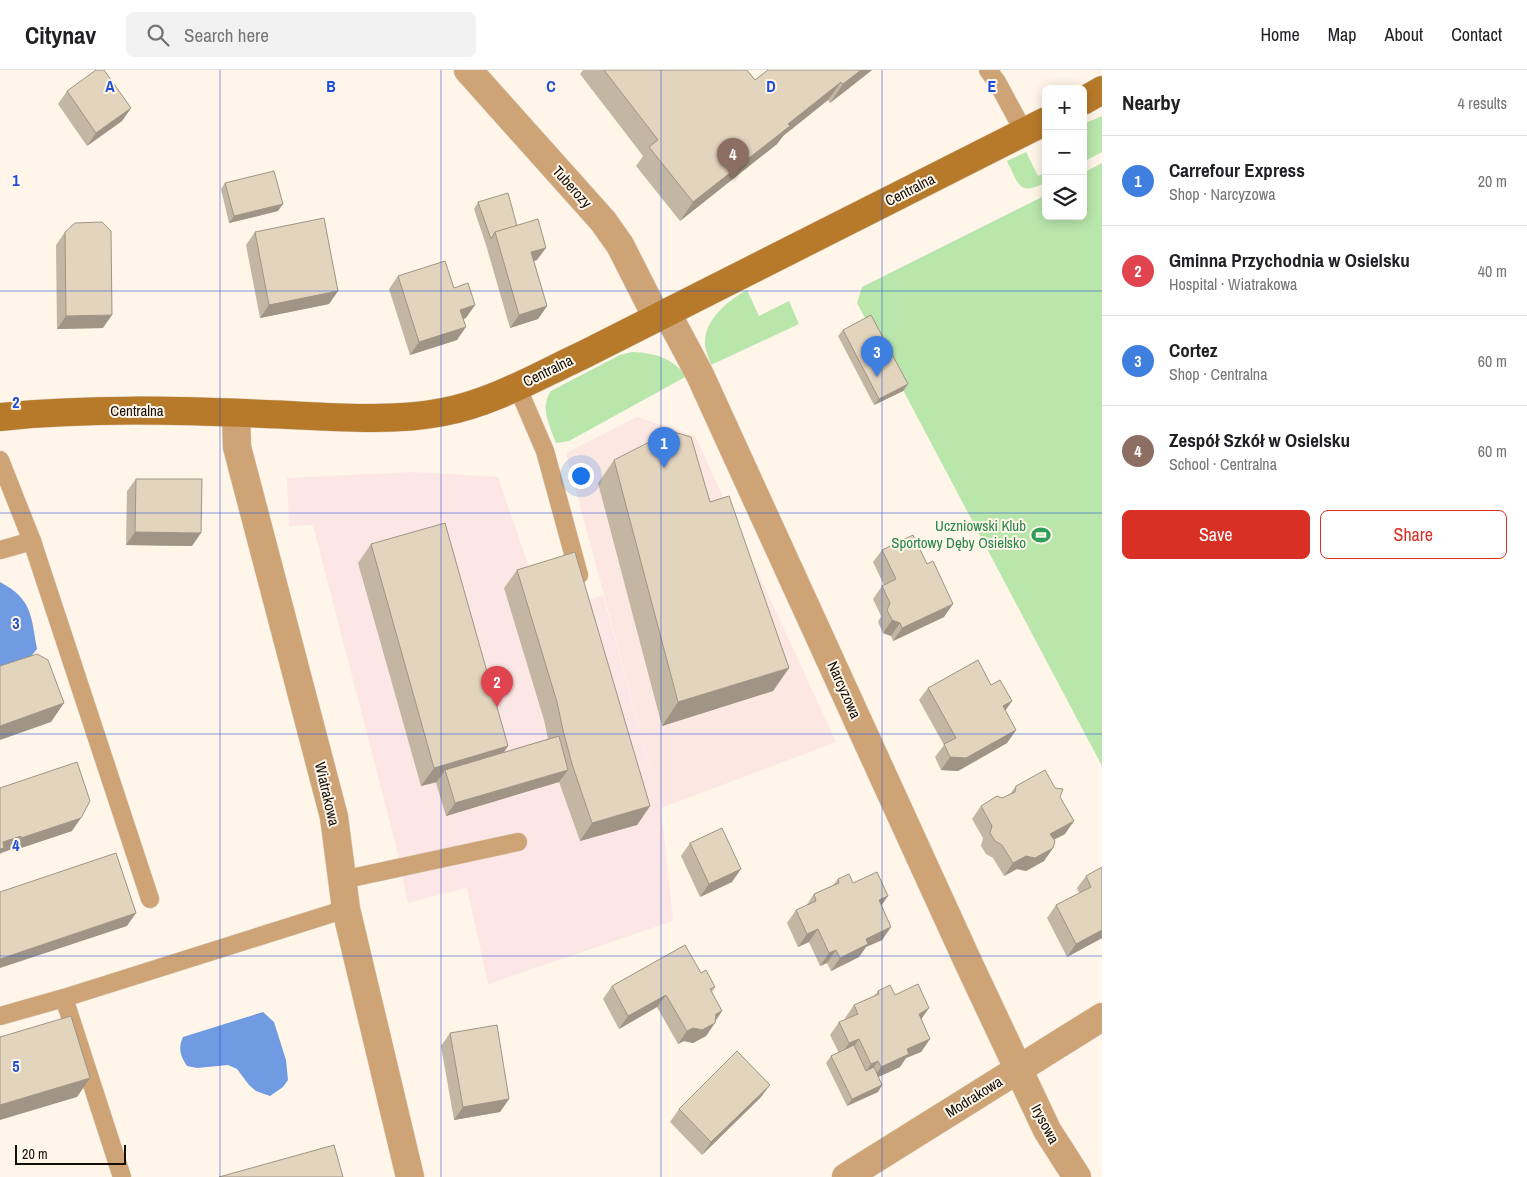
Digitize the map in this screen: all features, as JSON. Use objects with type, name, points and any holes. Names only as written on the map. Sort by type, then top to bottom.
[{"type":"street","name":"Tuberozy","points":[[468,70],[603,221],[662,315]]},
{"type":"street","points":[[1087,99],[1102,90]]},
{"type":"street","name":"Centralna","points":[[0,417],[45,412],[99,411],[321,416],[419,416],[467,407],[517,386],[662,315],[1035,126]]},
{"type":"street","name":"Narcyzowa","points":[[662,315],[700,375],[959,944],[1018,1069]]},
{"type":"street","name":"Wiatrakowa","points":[[236,413],[237,447],[334,817],[346,909],[410,1177]]},
{"type":"street","name":"Modrakowa","points":[[846,1177],[1102,1017]]},
{"type":"street","name":"Irysowa","points":[[1018,1069],[1046,1130],[1077,1177]]},
{"type":"lane","points":[[988,70],[1035,126]]},
{"type":"lane","points":[[517,386],[545,450],[581,583]]},
{"type":"lane","points":[[0,460],[32,541],[150,899]]},
{"type":"lane","points":[[0,550],[32,541]]},
{"type":"lane","points":[[342,880],[518,842]]},
{"type":"lane","points":[[0,1016],[64,998],[346,909]]},
{"type":"lane","points":[[64,998],[122,1177]]},
{"type":"shaded area","points":[[637,417],[695,436],[836,742],[661,808],[566,453]]},
{"type":"shaded area","points":[[413,472],[498,477],[533,579],[573,606],[603,595],[661,808],[673,921],[488,984],[467,888],[408,903],[397,850],[313,525],[289,526],[287,478]]},
{"type":"green space","points":[[1102,116],[1102,152],[1087,160],[1087,130],[1087,122]]},
{"type":"green space","points":[[1026,152],[1038,176],[1042,174],[1042,184],[1030,188],[1021,186],[1017,182],[1007,161]]},
{"type":"green space","name":"Uczniowski Klub Sportowy Dęby Osielsko","points":[[1102,163],[1102,766],[857,303],[862,287],[1042,197],[1042,220],[1087,220],[1087,171]]},
{"type":"green space","points":[[747,290],[759,316],[789,301],[799,324],[711,365],[705,344],[709,325],[726,304]]},
{"type":"green space","points":[[632,352],[656,355],[675,365],[687,376],[569,441],[556,443],[546,410],[546,404],[551,391],[620,355]]},
{"type":"water","points":[[0,582],[11,588],[28,609],[37,649],[28,660],[0,669]]},
{"type":"water","points":[[263,1012],[274,1022],[286,1060],[288,1080],[283,1087],[270,1096],[256,1091],[237,1069],[228,1065],[197,1068],[187,1066],[180,1052],[183,1037]]},
{"type":"building","points":[[96,70],[104,70],[131,108],[96,133],[67,91]]},
{"type":"building","points":[[604,70],[747,70],[755,80],[768,70],[861,70],[843,84],[841,82],[788,124],[790,126],[693,202],[649,147],[658,140]]},
{"type":"building","points":[[274,171],[283,204],[234,216],[225,183]]},
{"type":"building","points":[[508,193],[517,226],[495,232],[491,239],[478,202]]},
{"type":"building","points":[[324,218],[338,291],[269,305],[255,232]]},
{"type":"building","points":[[538,219],[546,248],[531,252],[547,306],[519,315],[495,232]]},
{"type":"building","points":[[102,222],[111,231],[112,315],[66,316],[65,232],[75,223]]},
{"type":"building","points":[[445,261],[454,288],[468,283],[475,305],[460,310],[466,327],[419,342],[398,276]]},
{"type":"building","points":[[871,315],[908,384],[879,399],[843,330]]},
{"type":"building","points":[[671,431],[691,437],[710,502],[729,496],[789,668],[678,702],[614,460]]},
{"type":"building","points":[[136,479],[202,479],[201,533],[135,532]]},
{"type":"building","points":[[445,523],[508,746],[434,768],[371,544]]},
{"type":"building","points":[[913,535],[927,564],[933,561],[953,604],[902,628],[900,623],[892,620],[887,610],[890,603],[882,586],[896,579],[882,550]]},
{"type":"building","points":[[575,552],[650,806],[592,823],[572,764],[557,702],[517,570]]},
{"type":"building","points":[[37,654],[48,660],[64,703],[0,726],[0,666]]},
{"type":"building","points":[[978,660],[991,685],[1000,680],[1012,701],[1003,706],[1016,730],[966,758],[950,757],[944,744],[956,738],[928,688]]},
{"type":"building","points":[[559,736],[568,770],[455,803],[445,770]]},
{"type":"building","points":[[77,762],[90,801],[81,818],[3,842],[4,848],[0,849],[0,788]]},
{"type":"building","points":[[1045,770],[1055,788],[1063,789],[1060,797],[1074,821],[1050,834],[1055,841],[1053,848],[1035,858],[1026,856],[1013,863],[1002,845],[995,841],[990,833],[992,826],[981,806],[997,796],[1002,798],[1015,792],[1016,786]]},
{"type":"building","points":[[722,828],[741,869],[709,884],[690,843]]},
{"type":"building","points":[[116,853],[136,913],[0,959],[0,892]]},
{"type":"building","points":[[1102,867],[1102,930],[1076,944],[1056,905],[1091,887],[1086,876]]},
{"type":"building","points":[[877,872],[888,896],[879,900],[891,927],[866,939],[868,944],[840,958],[836,950],[829,953],[818,929],[807,934],[796,910],[816,901],[814,894],[839,883],[838,879],[849,874],[853,883]]},
{"type":"building","points":[[685,945],[701,973],[706,970],[715,987],[710,989],[722,1011],[716,1014],[715,1023],[702,1030],[693,1028],[687,1031],[666,995],[628,1016],[612,986]]},
{"type":"building","points":[[918,984],[929,1008],[919,1014],[930,1039],[907,1049],[909,1054],[881,1067],[878,1061],[871,1064],[859,1039],[849,1043],[839,1022],[858,1014],[854,1005],[879,994],[878,991],[890,985],[895,995]]},
{"type":"building","points":[[71,1016],[90,1078],[0,1105],[0,1037]]},
{"type":"building","points":[[497,1025],[509,1099],[463,1107],[450,1033]]},
{"type":"building","points":[[854,1045],[866,1071],[874,1067],[882,1085],[852,1099],[831,1056]]},
{"type":"building","points":[[737,1051],[770,1085],[711,1142],[679,1109]]},
{"type":"building","points":[[334,1145],[343,1177],[219,1177]]},
{"type":"place","name":"Zespół Szkół w Osielsku","points":[[733,179]]},
{"type":"place","name":"Cortez","points":[[877,377]]},
{"type":"place","name":"Carrefour Express","points":[[664,468]]},
{"type":"place","name":"Uczniowski Klub Sportowy Dęby Osielsko","points":[[1041,535]]},
{"type":"place","name":"Gminna Przychodnia w Osielsku","points":[[497,707]]}]
